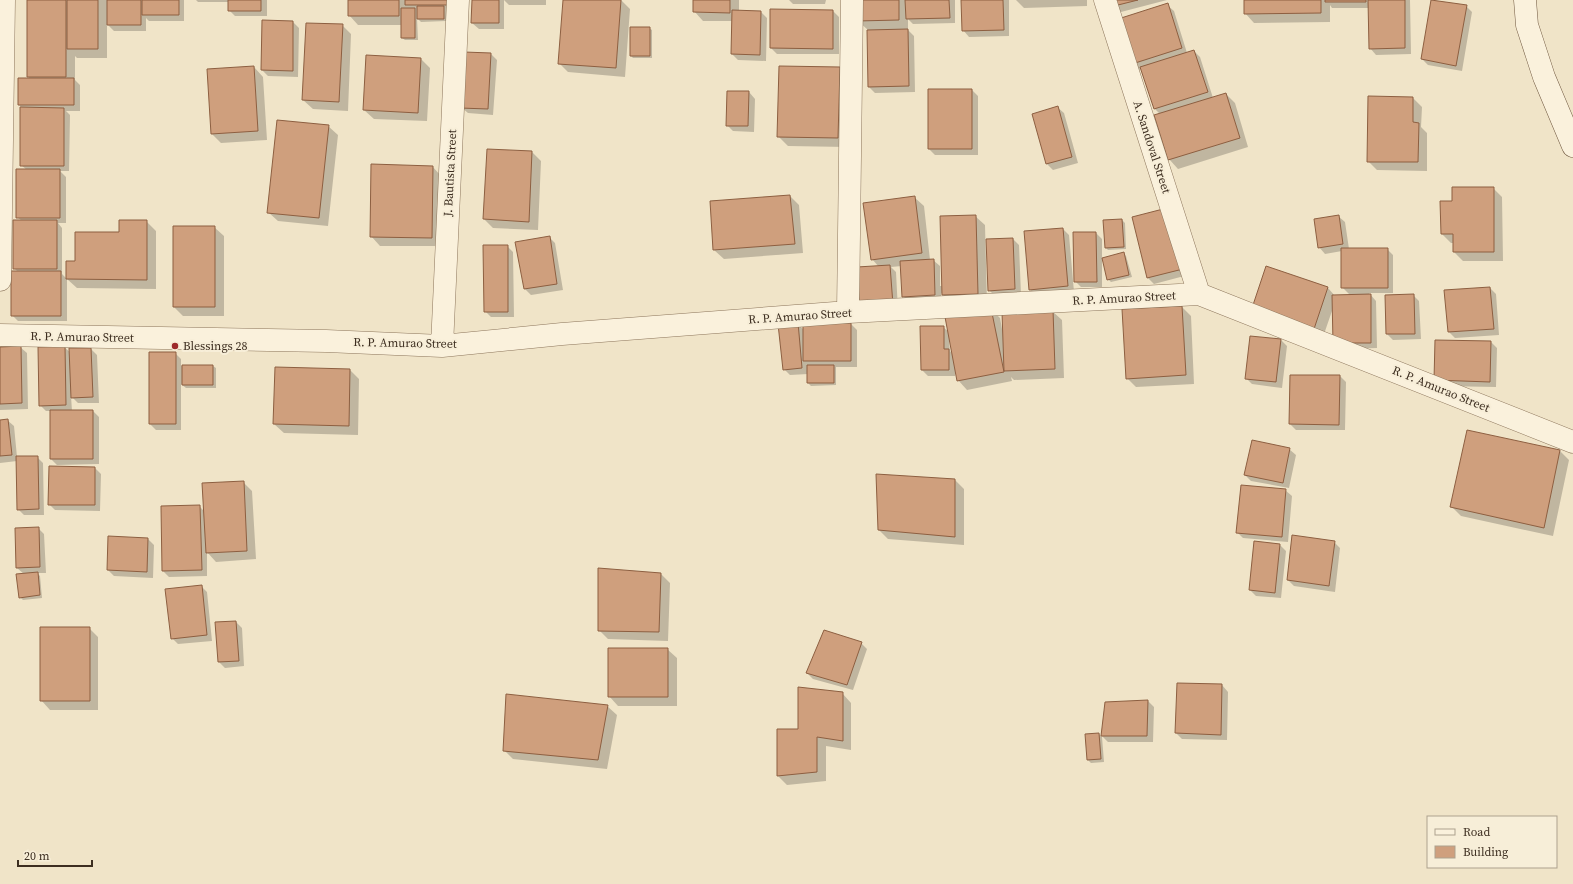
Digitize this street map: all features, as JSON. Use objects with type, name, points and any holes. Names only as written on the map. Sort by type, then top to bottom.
[{"type":"street","points":[[0,280],[4,0]]},
{"type":"street","name":"J. Bautista Street","points":[[442,346],[458,0]]},
{"type":"street","points":[[848,312],[852,0]]},
{"type":"street","name":"A. Sandoval Street","points":[[1105,0],[1199,294]]},
{"type":"street","points":[[1509,0],[1528,24]]},
{"type":"street","points":[[1525,0],[1528,24],[1544,77],[1573,146]]},
{"type":"street","name":"R. P. Amurao Street","points":[[0,335],[326,341],[442,346],[570,333],[848,312],[1199,294],[1573,442]]},
{"type":"building","points":[[27,0],[66,0],[66,77],[27,77]]},
{"type":"building","points":[[67,0],[98,0],[98,49],[67,49]]},
{"type":"building","points":[[107,0],[141,0],[141,25],[107,25]]},
{"type":"building","points":[[142,0],[179,0],[179,15],[142,15]]},
{"type":"building","points":[[228,0],[261,0],[261,11],[228,11]]},
{"type":"building","points":[[348,0],[399,0],[399,16],[348,16]]},
{"type":"building","points":[[405,0],[448,0],[448,5],[405,5]]},
{"type":"building","points":[[472,0],[499,0],[499,23],[471,23]]},
{"type":"building","points":[[563,0],[621,0],[616,68],[558,64]]},
{"type":"building","points":[[693,0],[730,0],[730,13],[693,12]]},
{"type":"building","points":[[857,0],[899,0],[899,20],[857,21]]},
{"type":"building","points":[[905,0],[949,0],[950,18],[906,19]]},
{"type":"building","points":[[961,0],[1003,0],[1004,30],[962,31]]},
{"type":"building","points":[[1112,0],[1138,0],[1114,6]]},
{"type":"building","points":[[1244,0],[1321,0],[1321,13],[1244,14]]},
{"type":"building","points":[[1325,0],[1366,0],[1366,2],[1325,2]]},
{"type":"building","points":[[1368,0],[1405,0],[1405,48],[1369,49]]},
{"type":"building","points":[[1431,0],[1467,5],[1456,66],[1421,59]]},
{"type":"building","points":[[1168,3],[1182,48],[1132,64],[1118,19]]},
{"type":"building","points":[[417,6],[444,6],[444,19],[417,19]]},
{"type":"building","points":[[401,8],[415,8],[415,38],[401,38]]},
{"type":"building","points":[[770,9],[833,10],[833,49],[770,48]]},
{"type":"building","points":[[732,10],[761,11],[760,55],[731,54]]},
{"type":"building","points":[[262,20],[293,21],[293,71],[261,70]]},
{"type":"building","points":[[306,23],[343,24],[339,102],[302,100]]},
{"type":"building","points":[[630,27],[650,27],[650,56],[630,56]]},
{"type":"building","points":[[908,29],[909,86],[868,87],[867,30]]},
{"type":"building","points":[[1194,50],[1208,92],[1154,109],[1140,67]]},
{"type":"building","points":[[464,52],[491,53],[488,109],[460,108]]},
{"type":"building","points":[[366,55],[421,58],[418,113],[363,110]]},
{"type":"building","points":[[254,66],[258,131],[211,134],[207,69]]},
{"type":"building","points":[[779,66],[840,67],[838,138],[777,137]]},
{"type":"building","points":[[18,78],[74,78],[74,105],[18,105]]},
{"type":"building","points":[[928,89],[972,89],[972,149],[928,149]]},
{"type":"building","points":[[727,91],[749,91],[748,126],[726,126]]},
{"type":"building","points":[[1226,93],[1240,138],[1168,160],[1154,115]]},
{"type":"building","points":[[1368,96],[1413,97],[1413,122],[1419,123],[1418,162],[1367,162]]},
{"type":"building","points":[[1058,106],[1072,157],[1046,164],[1032,114]]},
{"type":"building","points":[[20,107],[64,108],[64,166],[20,166]]},
{"type":"building","points":[[277,120],[329,125],[319,218],[267,213]]},
{"type":"building","points":[[487,149],[532,151],[529,222],[483,219]]},
{"type":"building","points":[[371,164],[433,166],[432,238],[370,237]]},
{"type":"building","points":[[16,169],[60,169],[60,218],[16,218]]},
{"type":"building","points":[[1452,187],[1494,187],[1494,252],[1453,252],[1453,234],[1441,234],[1440,201],[1452,201]]},
{"type":"building","points":[[790,195],[795,244],[713,250],[710,201]]},
{"type":"building","points":[[915,196],[922,253],[871,260],[863,203]]},
{"type":"building","points":[[1167,208],[1183,269],[1147,278],[1132,217]]},
{"type":"building","points":[[976,215],[978,294],[942,295],[940,216]]},
{"type":"building","points":[[1339,215],[1343,244],[1318,248],[1314,219]]},
{"type":"building","points":[[1122,219],[1124,247],[1105,248],[1103,220]]},
{"type":"building","points":[[13,220],[57,220],[57,269],[13,269]]},
{"type":"building","points":[[119,220],[147,220],[147,280],[66,279],[66,261],[75,261],[75,232],[119,232]]},
{"type":"building","points":[[173,226],[215,226],[215,307],[173,307]]},
{"type":"building","points":[[1063,228],[1068,286],[1029,290],[1024,231]]},
{"type":"building","points":[[1073,232],[1096,232],[1097,282],[1074,282]]},
{"type":"building","points":[[550,236],[557,284],[524,289],[515,242]]},
{"type":"building","points":[[1013,238],[1015,289],[988,291],[986,239]]},
{"type":"building","points":[[483,245],[508,245],[508,312],[484,312]]},
{"type":"building","points":[[1341,248],[1388,248],[1388,288],[1341,288]]},
{"type":"building","points":[[1124,252],[1129,275],[1107,280],[1102,258]]},
{"type":"building","points":[[934,259],[935,295],[902,297],[900,261]]},
{"type":"building","points":[[890,265],[893,305],[860,307],[857,267]]},
{"type":"building","points":[[1266,266],[1328,287],[1314,329],[1252,308]]},
{"type":"building","points":[[11,271],[61,271],[61,316],[11,316]]},
{"type":"building","points":[[1490,287],[1494,329],[1448,332],[1444,290]]},
{"type":"building","points":[[1371,294],[1371,343],[1333,343],[1332,295]]},
{"type":"building","points":[[1414,294],[1415,334],[1386,334],[1385,295]]},
{"type":"building","points":[[1182,306],[1186,375],[1126,379],[1122,309]]},
{"type":"building","points":[[991,308],[1004,372],[957,381],[945,317]]},
{"type":"building","points":[[1053,310],[1055,369],[1004,371],[1002,312]]},
{"type":"building","points":[[798,322],[802,368],[783,370],[778,324]]},
{"type":"building","points":[[803,323],[851,323],[851,361],[803,361]]},
{"type":"building","points":[[920,326],[944,326],[944,349],[949,349],[949,370],[921,370]]},
{"type":"building","points":[[1250,336],[1281,339],[1276,382],[1245,379]]},
{"type":"building","points":[[1435,340],[1491,341],[1490,382],[1434,380]]},
{"type":"building","points":[[21,346],[22,403],[0,404],[0,347]]},
{"type":"building","points":[[65,346],[66,405],[39,406],[38,347]]},
{"type":"building","points":[[69,348],[91,348],[93,397],[71,398]]},
{"type":"building","points":[[149,352],[176,352],[176,424],[149,424]]},
{"type":"building","points":[[182,365],[213,365],[213,385],[182,385]]},
{"type":"building","points":[[807,365],[834,365],[834,383],[807,383]]},
{"type":"building","points":[[275,367],[350,369],[349,426],[273,424]]},
{"type":"building","points":[[1290,375],[1340,375],[1339,425],[1289,424]]},
{"type":"building","points":[[50,410],[93,410],[93,459],[50,459]]},
{"type":"building","points":[[8,419],[12,455],[0,456],[0,420]]},
{"type":"building","points":[[1467,430],[1560,450],[1544,528],[1450,507]]},
{"type":"building","points":[[1252,440],[1290,448],[1283,483],[1244,475]]},
{"type":"building","points":[[16,456],[38,456],[39,509],[17,510]]},
{"type":"building","points":[[49,466],[95,467],[95,505],[48,505]]},
{"type":"building","points":[[876,474],[955,479],[955,537],[878,530]]},
{"type":"building","points":[[244,481],[247,551],[206,553],[202,483]]},
{"type":"building","points":[[1241,485],[1286,489],[1282,537],[1236,533]]},
{"type":"building","points":[[200,505],[202,570],[162,571],[161,506]]},
{"type":"building","points":[[39,527],[40,567],[16,568],[15,528]]},
{"type":"building","points":[[1292,535],[1335,541],[1329,586],[1287,580]]},
{"type":"building","points":[[108,536],[148,538],[147,572],[107,570]]},
{"type":"building","points":[[1254,541],[1280,544],[1275,593],[1249,590]]},
{"type":"building","points":[[598,568],[661,573],[659,632],[598,631]]},
{"type":"building","points":[[38,572],[40,595],[19,598],[16,574]]},
{"type":"building","points":[[202,585],[207,635],[171,639],[165,589]]},
{"type":"building","points":[[236,621],[239,661],[218,662],[215,622]]},
{"type":"building","points":[[40,627],[90,627],[90,701],[40,701]]},
{"type":"building","points":[[824,630],[862,642],[847,685],[806,673]]},
{"type":"building","points":[[608,648],[668,648],[668,697],[608,697]]},
{"type":"building","points":[[1177,683],[1222,684],[1221,735],[1175,733]]},
{"type":"building","points":[[798,687],[843,692],[843,741],[817,737],[817,772],[777,776],[777,729],[798,729]]},
{"type":"building","points":[[506,694],[608,705],[598,760],[503,751]]},
{"type":"building","points":[[1148,700],[1147,736],[1101,736],[1105,702]]},
{"type":"building","points":[[1099,733],[1101,759],[1087,760],[1085,734]]},
{"type":"place","name":"Blessings 28","points":[[175,346]]}]
